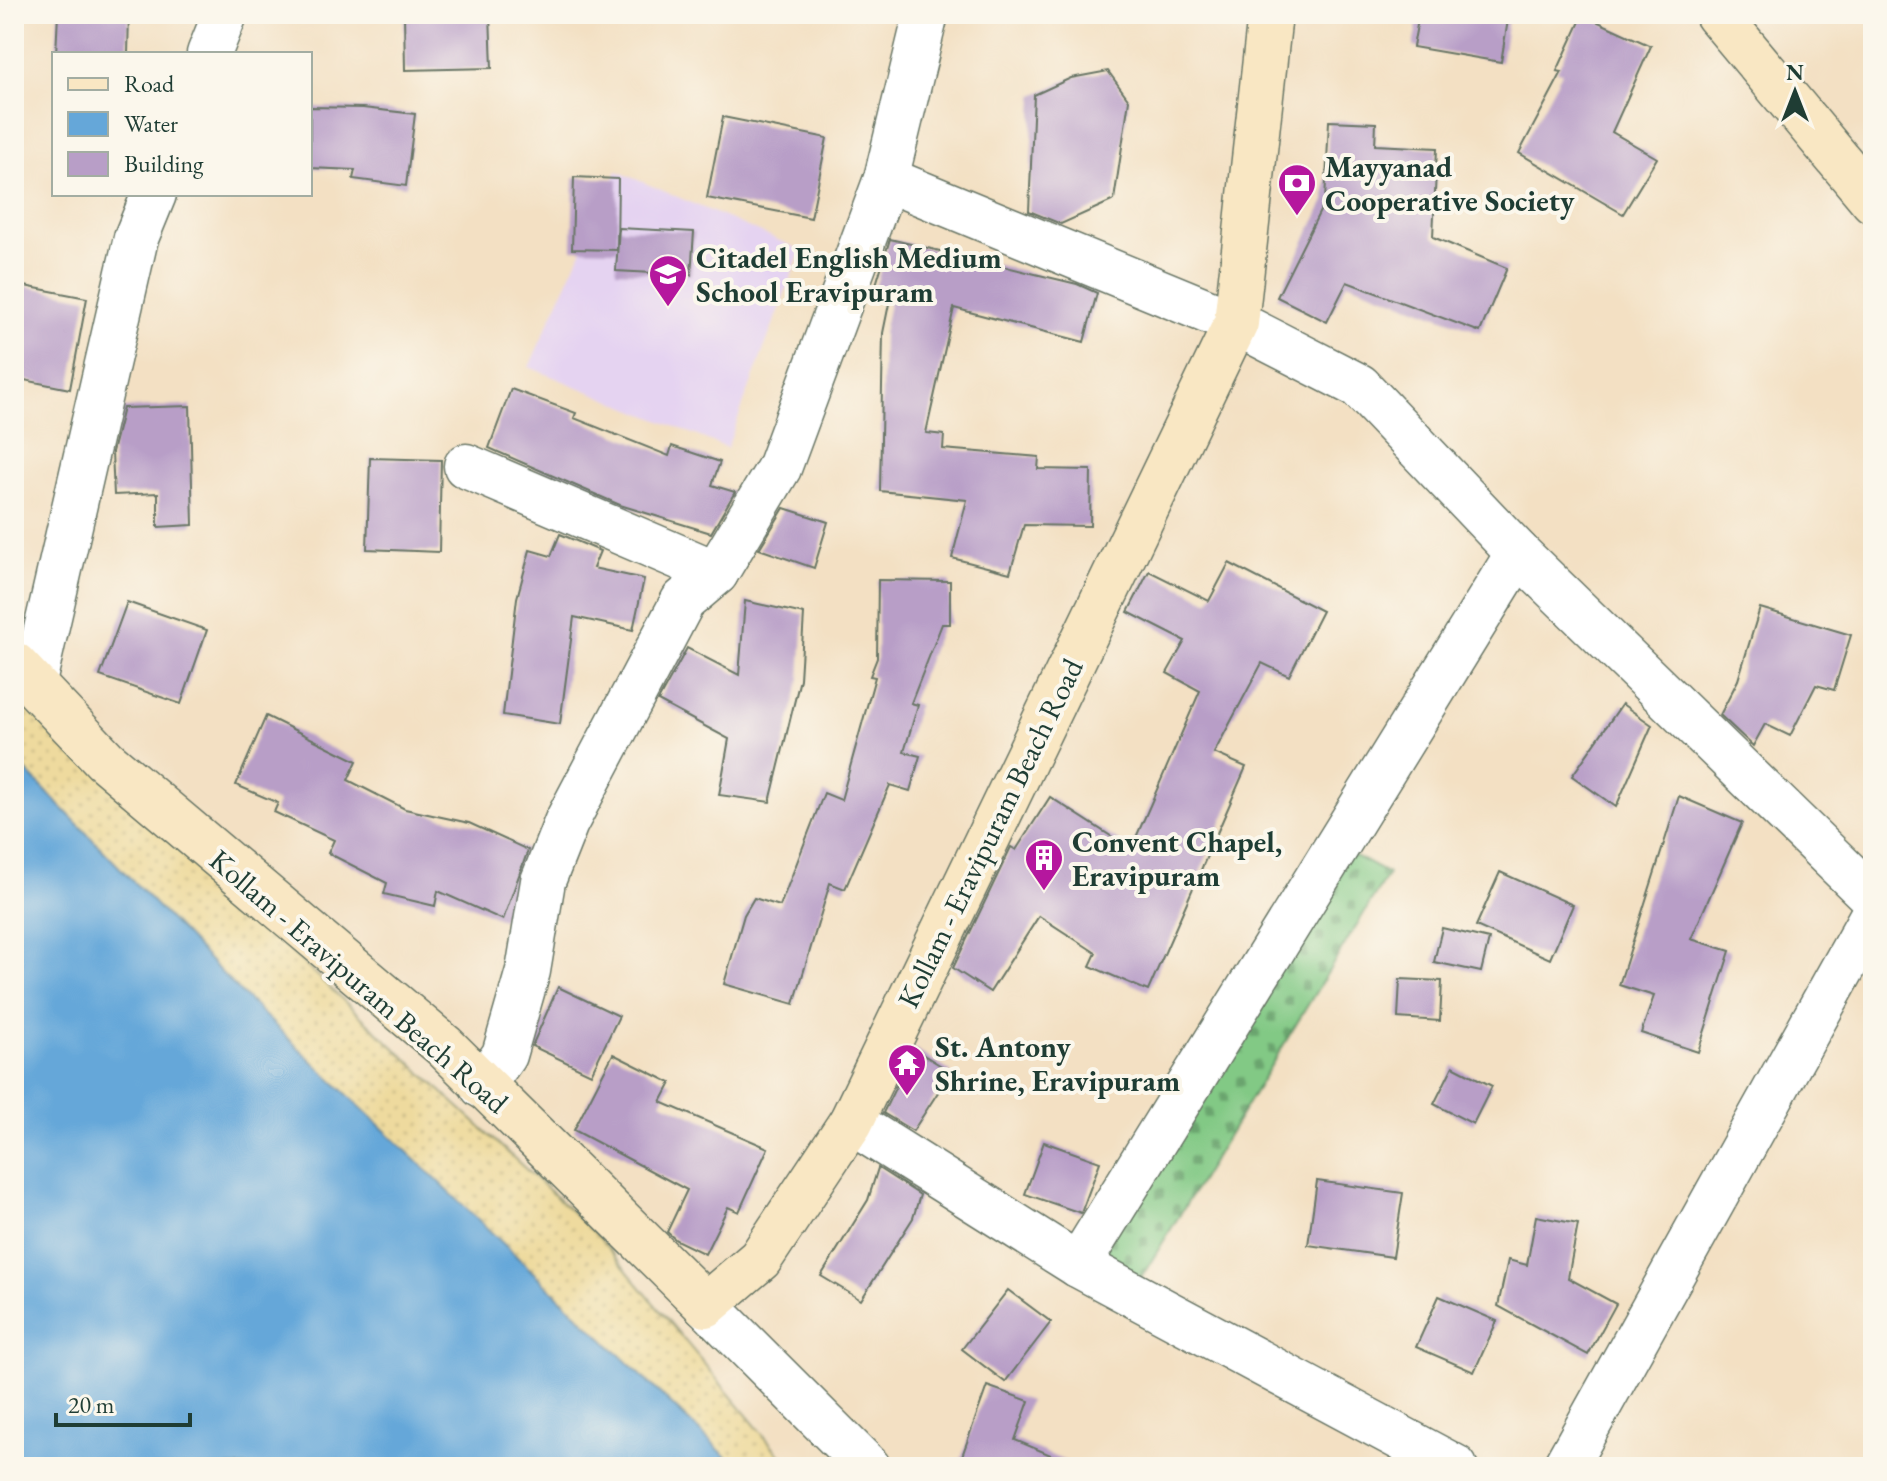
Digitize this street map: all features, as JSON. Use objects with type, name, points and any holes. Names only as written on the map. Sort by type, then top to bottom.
[{"type":"main road","name":"Kollam - Eravipuram Beach Road","points":[[24,673],[105,760],[444,1046],[706,1305],[760,1259],[851,1122],[1236,323],[1270,14]]},
{"type":"main road","points":[[1717,14],[1873,201]]},
{"type":"street","points":[[210,52],[225,14]]},
{"type":"street","points":[[482,1086],[504,1055],[528,971],[543,881],[566,823],[683,601],[716,573],[779,468],[886,179],[926,14]]},
{"type":"street","points":[[886,179],[1236,323],[1359,386],[1518,553],[1873,898]]},
{"type":"street","points":[[24,673],[136,238],[153,196]]},
{"type":"street","points":[[466,466],[716,573]]},
{"type":"street","points":[[1078,1265],[1518,553]]},
{"type":"street","points":[[1565,1467],[1873,914]]},
{"type":"street","points":[[851,1122],[1078,1265],[1455,1467]]},
{"type":"street","points":[[706,1305],[868,1467]]},
{"type":"shaded area","name":"Citadel English Medium School Eravipuram","points":[[617,171],[801,250],[727,448],[529,367]]},
{"type":"sand","points":[[14,681],[144,816],[597,1235],[790,1467],[400,1467],[14,882]]},
{"type":"green space","points":[[1327,841],[1388,874],[1141,1278],[1088,1238]]},
{"type":"water","points":[[14,758],[239,991],[737,1467],[14,1467]]},
{"type":"building","points":[[58,14],[129,14],[128,52],[56,52]]},
{"type":"building","points":[[404,14],[490,14],[492,68],[405,70]]},
{"type":"building","points":[[1419,14],[1509,14],[1501,62],[1413,47]]},
{"type":"building","points":[[1583,15],[1651,46],[1612,132],[1657,158],[1623,214],[1519,153],[1562,72],[1557,71]]},
{"type":"building","points":[[1108,71],[1129,100],[1114,200],[1061,224],[1029,211],[1034,95],[1071,78]]},
{"type":"building","points":[[312,107],[363,108],[415,114],[406,186],[353,179],[355,170],[312,168]]},
{"type":"building","points":[[723,117],[827,138],[811,218],[707,198]]},
{"type":"building","points":[[1329,121],[1376,123],[1375,145],[1437,148],[1433,237],[1507,268],[1480,332],[1347,282],[1327,322],[1277,297],[1325,201]]},
{"type":"building","points":[[574,177],[618,179],[617,250],[572,249]]},
{"type":"building","points":[[619,228],[694,232],[691,275],[616,271]]},
{"type":"building","points":[[890,239],[1077,284],[1097,293],[1084,342],[954,308],[926,433],[944,435],[943,449],[1039,457],[1038,469],[1091,470],[1090,526],[1024,525],[1010,573],[952,558],[967,500],[880,491],[883,333],[891,294],[874,291]]},
{"type":"building","points":[[14,284],[87,298],[70,389],[14,378]]},
{"type":"building","points":[[511,389],[576,413],[574,418],[669,456],[672,446],[720,462],[712,485],[735,492],[711,533],[620,505],[489,448]]},
{"type":"building","points":[[190,406],[193,525],[158,527],[158,493],[114,495],[112,452],[123,408]]},
{"type":"building","points":[[370,458],[441,460],[439,552],[367,549]]},
{"type":"building","points":[[784,508],[828,522],[814,568],[759,549]]},
{"type":"building","points":[[560,534],[600,551],[593,568],[644,579],[633,630],[574,617],[560,724],[503,715],[517,598],[530,550],[551,556]]},
{"type":"building","points":[[1229,563],[1322,611],[1289,676],[1262,663],[1214,753],[1246,767],[1148,991],[1090,966],[1096,953],[1039,916],[990,992],[953,968],[1011,847],[1016,850],[1050,797],[1131,849],[1200,691],[1167,673],[1185,641],[1128,612],[1149,571],[1209,601]]},
{"type":"building","points":[[878,580],[950,581],[950,624],[942,624],[911,703],[918,705],[904,752],[920,756],[910,791],[890,785],[845,889],[830,883],[794,1004],[724,984],[744,915],[754,898],[780,906],[824,793],[841,800],[875,677],[870,676],[877,658]]},
{"type":"building","points":[[745,601],[804,614],[800,679],[770,802],[719,795],[729,739],[658,701],[687,648],[739,675]]},
{"type":"building","points":[[127,602],[207,630],[181,704],[100,676]]},
{"type":"building","points":[[1760,608],[1851,635],[1834,690],[1816,685],[1790,736],[1765,724],[1753,746],[1720,715],[1738,680]]},
{"type":"building","points":[[1622,704],[1652,725],[1616,807],[1572,776]]},
{"type":"building","points":[[266,716],[357,761],[348,780],[405,809],[469,823],[528,850],[503,920],[438,891],[435,906],[384,894],[387,883],[328,853],[334,840],[274,812],[278,803],[236,785]]},
{"type":"building","points":[[1679,796],[1742,823],[1691,939],[1730,951],[1698,1052],[1641,1033],[1654,996],[1619,985]]},
{"type":"building","points":[[1500,872],[1573,905],[1550,959],[1476,926]]},
{"type":"building","points":[[1442,928],[1489,939],[1481,972],[1434,962]]},
{"type":"building","points":[[1400,979],[1442,981],[1440,1021],[1398,1018]]},
{"type":"building","points":[[558,987],[619,1016],[591,1074],[532,1046]]},
{"type":"building","name":"St. Antony Shrine, Eravipuram","points":[[914,1049],[951,1072],[913,1131],[883,1113]]},
{"type":"building","points":[[613,1054],[671,1083],[661,1102],[768,1148],[739,1212],[728,1207],[705,1254],[676,1240],[667,1232],[687,1190],[574,1130]]},
{"type":"building","points":[[1453,1066],[1492,1086],[1473,1124],[1434,1104]]},
{"type":"building","points":[[1044,1142],[1100,1162],[1081,1213],[1025,1194]]},
{"type":"building","points":[[878,1168],[920,1195],[913,1218],[861,1300],[821,1276],[868,1200]]},
{"type":"building","points":[[1317,1181],[1403,1193],[1393,1257],[1308,1245]]},
{"type":"building","points":[[1536,1216],[1578,1224],[1568,1278],[1616,1304],[1588,1355],[1498,1306],[1508,1260],[1527,1265]]},
{"type":"building","points":[[1008,1290],[1051,1322],[1005,1382],[962,1349]]},
{"type":"building","points":[[1439,1296],[1497,1321],[1474,1372],[1416,1347]]},
{"type":"building","points":[[987,1386],[1029,1401],[1015,1440],[1079,1467],[983,1467],[961,1459]]},
{"type":"place","name":"Mayyanad Cooperative Society","points":[[1297,217]]},
{"type":"place","name":"Citadel English Medium School Eravipuram","points":[[668,308]]},
{"type":"place","name":"Convent Chapel, Eravipuram","points":[[1044,892]]},
{"type":"place","name":"St. Antony Shrine, Eravipuram","points":[[907,1097]]}]
